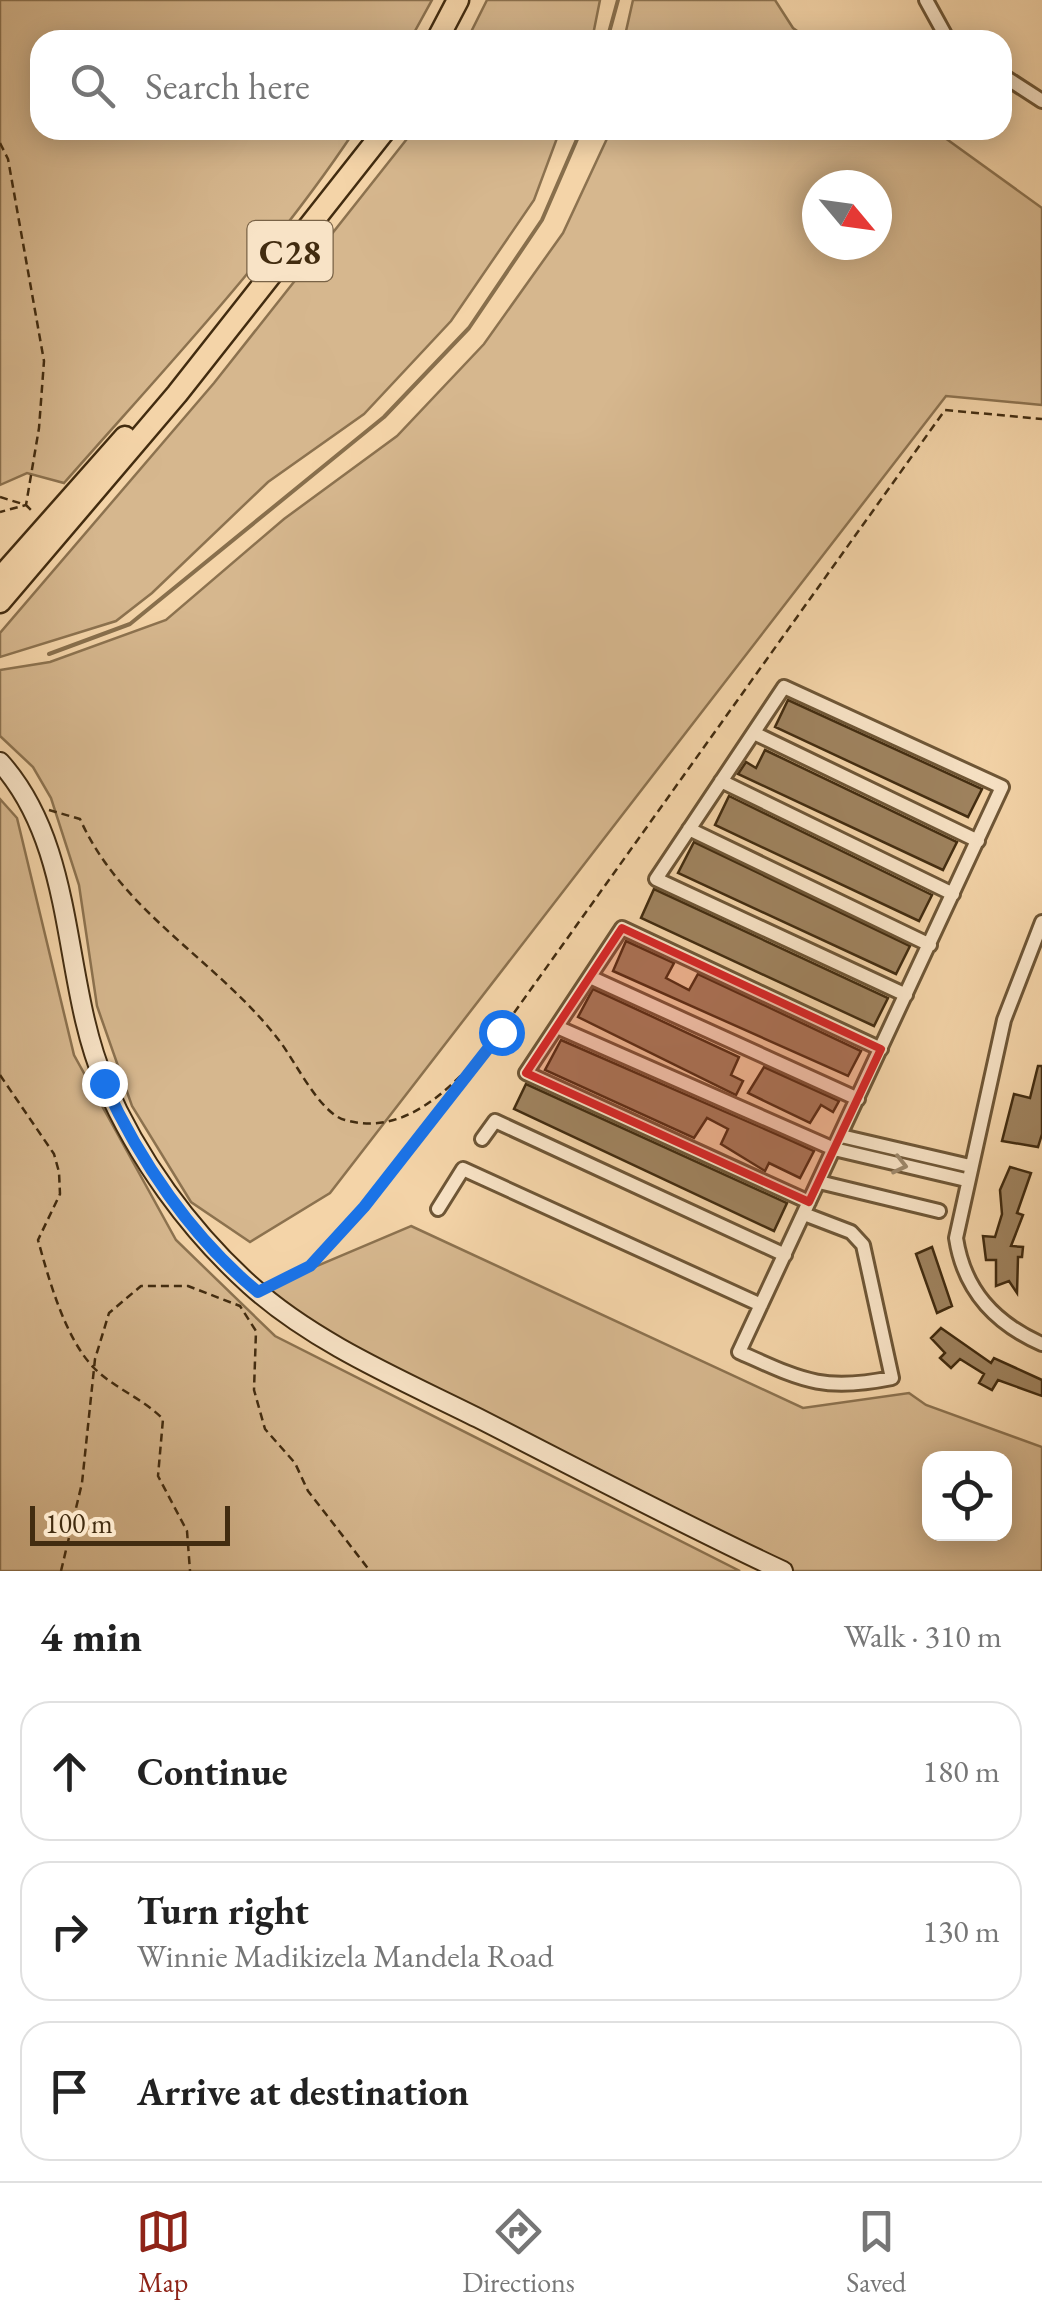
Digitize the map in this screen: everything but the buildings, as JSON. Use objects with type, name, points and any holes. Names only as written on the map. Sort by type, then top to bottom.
[{"type":"main road","points":[[442,30],[458,0]]},
{"type":"main road","name":"C28","points":[[0,602],[193,371],[377,140]]},
{"type":"main road","name":"C28","points":[[0,578],[171,389],[193,371]]},
{"type":"main road","points":[[0,762],[28,804],[51,862],[90,1047],[120,1118],[164,1188],[212,1247],[258,1292],[310,1328],[401,1380],[783,1571]]},
{"type":"street","points":[[926,0],[939,30]]},
{"type":"street","points":[[1012,82],[1042,101]]},
{"type":"street","points":[[881,1049],[622,928],[526,1072],[807,1208],[851,1232],[863,1245],[892,1378],[848,1387],[822,1384],[738,1352],[807,1208],[818,1182],[858,1099],[1002,788],[784,687],[656,878],[906,995]]},
{"type":"street","points":[[754,733],[978,841]]},
{"type":"street","points":[[721,782],[953,894]]},
{"type":"street","points":[[689,829],[930,944]]},
{"type":"street","points":[[1042,922],[1004,1020],[956,1238],[960,1264],[985,1307],[1004,1324],[1042,1344]]},
{"type":"street","points":[[590,978],[858,1099]]},
{"type":"street","points":[[556,1026],[837,1142],[966,1180]]},
{"type":"street","points":[[482,1139],[494,1121],[785,1254]]},
{"type":"street","points":[[837,1142],[970,1166]]},
{"type":"street","points":[[438,1209],[463,1169],[761,1305]]},
{"type":"street","points":[[818,1182],[939,1210]]},
{"type":"path","points":[[0,143],[8,159],[44,361],[40,428],[26,505]]},
{"type":"path","points":[[240,1306],[258,1292],[310,1266],[364,1207],[501,1032],[945,410],[1042,419]]},
{"type":"path","points":[[0,497],[26,505],[45,525]]},
{"type":"path","points":[[0,512],[26,505]]},
{"type":"path","points":[[28,804],[80,819],[92,846],[132,896],[197,962],[242,998],[340,1120],[374,1124],[410,1116],[458,1080],[501,1032]]},
{"type":"path","points":[[0,1075],[54,1154],[60,1194],[38,1240],[73,1332],[94,1368],[144,1400],[163,1419],[158,1476],[187,1532],[190,1571]]},
{"type":"path","points":[[61,1571],[82,1483],[94,1368],[109,1313],[140,1286],[188,1286],[240,1306],[256,1331],[254,1390],[266,1429],[296,1463],[308,1492],[370,1571]]},
{"type":"highlighted area","points":[[622,928],[881,1049],[809,1202],[526,1073]]},
{"type":"shaded area","points":[[0,0],[432,0],[416,30],[30,30],[30,140],[348,140],[252,268],[64,483],[27,473],[0,485]]},
{"type":"shaded area","points":[[487,0],[600,0],[594,30],[472,30]]},
{"type":"shaded area","points":[[633,0],[775,0],[796,30],[626,30]]},
{"type":"shaded area","points":[[406,140],[556,140],[534,200],[451,321],[364,414],[268,482],[152,593],[116,621],[0,657],[0,633],[214,383]]},
{"type":"shaded area","points":[[606,140],[948,140],[1042,208],[1042,405],[946,396],[330,1193],[250,1242],[191,1202],[132,1106],[97,1006],[79,885],[51,798],[33,767],[0,736],[0,670],[50,662],[166,620],[284,519],[397,436],[484,344],[563,233]]},
{"type":"shaded area","points":[[0,799],[17,818],[74,1055],[176,1240],[275,1336],[740,1571],[0,1571]]},
{"type":"shaded area","points":[[411,1226],[803,1408],[909,1393],[926,1405],[1042,1447],[1042,1571],[783,1571],[401,1380],[258,1291]]},
{"type":"waterway","points":[[610,30],[618,0]]},
{"type":"waterway","points":[[49,654],[130,624],[384,417],[469,328],[542,220],[577,140]]},
{"type":"route","points":[[104,1083],[120,1118],[164,1188],[212,1247],[258,1292],[310,1266],[364,1207],[501,1032]]}]
